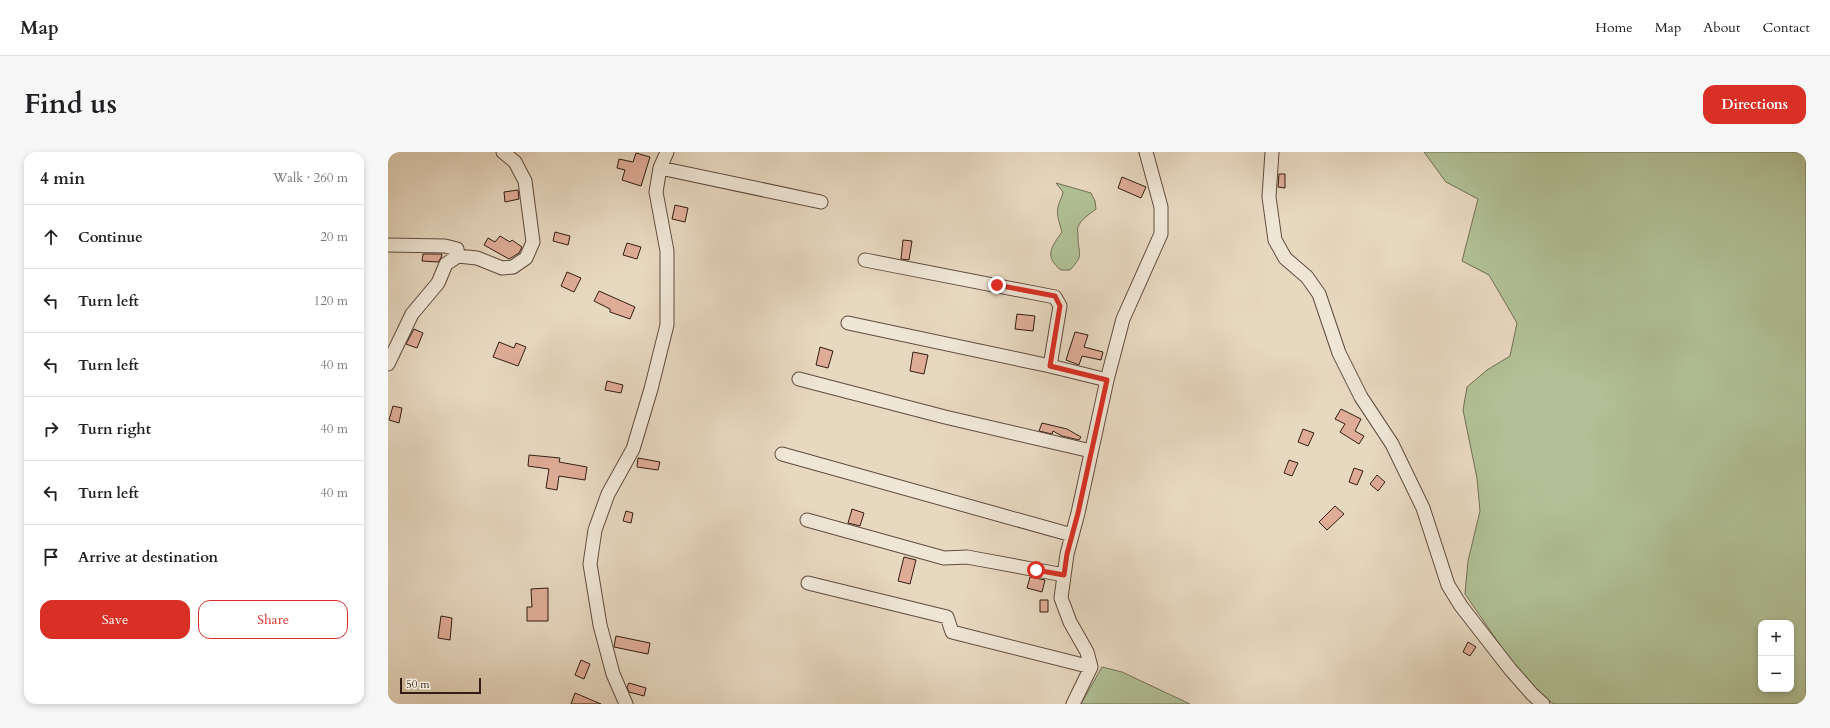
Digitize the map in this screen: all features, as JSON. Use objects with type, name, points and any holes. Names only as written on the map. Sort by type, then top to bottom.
[{"type":"street","points":[[388,364],[412,314],[438,283],[446,264],[458,256],[477,258],[502,268],[513,267],[526,258],[532,242],[525,181],[515,162],[503,152]]},
{"type":"street","points":[[626,704],[613,674],[600,625],[590,564],[595,530],[608,494],[633,448],[652,389],[667,325],[667,251],[656,192],[660,168],[667,152]]},
{"type":"street","points":[[1073,704],[1091,667],[1087,652],[1070,622],[1061,598],[1064,575],[1067,554],[1107,380],[1123,319],[1161,234],[1161,207],[1146,152]]},
{"type":"street","points":[[1272,152],[1268,197],[1275,240],[1285,258],[1307,277],[1319,294],[1339,353],[1354,384],[1392,444],[1423,508],[1448,585],[1461,606],[1510,669],[1543,704]]},
{"type":"street","points":[[660,168],[821,202]]},
{"type":"street","points":[[388,245],[444,246],[457,249],[458,256]]},
{"type":"street","points":[[865,260],[1055,296],[1060,306],[1050,366]]},
{"type":"street","points":[[848,323],[1050,366],[1107,380]]},
{"type":"street","points":[[799,379],[944,417],[1091,451]]},
{"type":"street","points":[[782,454],[1072,535]]},
{"type":"street","points":[[807,520],[944,558],[967,557],[1064,575]]},
{"type":"street","points":[[808,582],[947,616],[952,632],[1091,667]]},
{"type":"green space","points":[[1424,152],[1806,152],[1806,704],[1553,704],[1520,674],[1465,594],[1468,561],[1480,511],[1477,478],[1463,410],[1467,387],[1487,370],[1510,356],[1517,323],[1489,275],[1462,261],[1478,199],[1446,182]]},
{"type":"green space","points":[[1056,183],[1091,193],[1095,201],[1096,209],[1079,224],[1078,242],[1080,254],[1078,261],[1070,270],[1061,270],[1052,261],[1051,256],[1052,247],[1062,232],[1058,220],[1058,205],[1063,192]]},
{"type":"green space","points":[[1102,667],[1122,672],[1190,704],[1081,704]]},
{"type":"building","points":[[636,153],[650,157],[641,186],[622,180],[625,170],[617,168],[619,159],[633,162]]},
{"type":"building","points":[[1279,174],[1285,174],[1285,188],[1278,187]]},
{"type":"building","points":[[1122,177],[1146,187],[1141,198],[1118,188]]},
{"type":"building","points":[[518,190],[519,199],[505,202],[504,192]]},
{"type":"building","points":[[675,205],[688,208],[685,222],[672,219]]},
{"type":"building","points":[[555,232],[570,236],[568,245],[553,241]]},
{"type":"building","points":[[500,236],[510,242],[512,240],[522,247],[519,253],[509,259],[484,245],[488,238],[495,242]]},
{"type":"building","points":[[903,240],[912,241],[909,260],[901,259]]},
{"type":"building","points":[[627,243],[641,247],[637,259],[623,255]]},
{"type":"building","points":[[423,254],[442,254],[438,262],[422,261]]},
{"type":"building","points":[[567,272],[581,278],[574,292],[561,286]]},
{"type":"building","points":[[599,291],[635,307],[630,319],[610,312],[610,309],[594,301]]},
{"type":"building","points":[[1017,314],[1035,316],[1033,331],[1015,329]]},
{"type":"building","points":[[414,329],[423,333],[417,348],[406,344]]},
{"type":"building","points":[[1075,332],[1088,335],[1084,347],[1103,352],[1101,360],[1082,356],[1079,365],[1066,360]]},
{"type":"building","points":[[499,342],[514,348],[516,343],[526,347],[518,366],[493,357]]},
{"type":"building","points":[[820,347],[833,351],[828,368],[816,365]]},
{"type":"building","points":[[913,352],[928,355],[924,374],[910,371]]},
{"type":"building","points":[[607,381],[623,385],[621,393],[605,390]]},
{"type":"building","points":[[393,406],[402,408],[399,423],[389,420]]},
{"type":"building","points":[[1341,409],[1361,419],[1355,431],[1364,436],[1359,444],[1340,432],[1345,424],[1335,419]]},
{"type":"building","points":[[1042,423],[1067,429],[1081,437],[1079,440],[1062,436],[1053,431],[1052,434],[1039,431]]},
{"type":"building","points":[[1303,429],[1314,433],[1308,446],[1298,442]]},
{"type":"building","points":[[529,455],[560,458],[559,462],[587,467],[585,480],[559,476],[557,490],[546,488],[549,469],[528,466]]},
{"type":"building","points":[[638,458],[660,462],[658,470],[637,467]]},
{"type":"building","points":[[1289,460],[1298,463],[1292,476],[1284,473]]},
{"type":"building","points":[[1354,468],[1363,471],[1357,485],[1349,482]]},
{"type":"building","points":[[1377,475],[1385,482],[1378,491],[1370,484]]},
{"type":"building","points":[[1335,506],[1344,514],[1327,530],[1319,522]]},
{"type":"building","points":[[852,509],[864,513],[860,526],[848,523]]},
{"type":"building","points":[[626,511],[633,513],[631,523],[623,521]]},
{"type":"building","points":[[904,557],[916,560],[910,584],[898,581]]},
{"type":"building","points":[[1030,577],[1045,580],[1042,592],[1027,588]]},
{"type":"building","points":[[548,588],[548,621],[527,621],[527,607],[532,607],[531,589]]},
{"type":"building","points":[[1040,600],[1048,600],[1048,612],[1040,612]]},
{"type":"building","points":[[441,616],[452,618],[450,640],[438,638]]},
{"type":"building","points":[[616,636],[650,643],[648,654],[614,647]]},
{"type":"building","points":[[1468,642],[1476,647],[1470,656],[1463,652]]},
{"type":"building","points":[[581,660],[590,664],[584,679],[575,675]]},
{"type":"building","points":[[629,683],[646,688],[644,696],[629,692],[627,687]]},
{"type":"building","points":[[575,693],[601,704],[571,704]]},
{"type":"route","points":[[997,285],[1055,296],[1060,306],[1050,366],[1107,380],[1078,513],[1067,554],[1064,575],[1036,570]]}]
